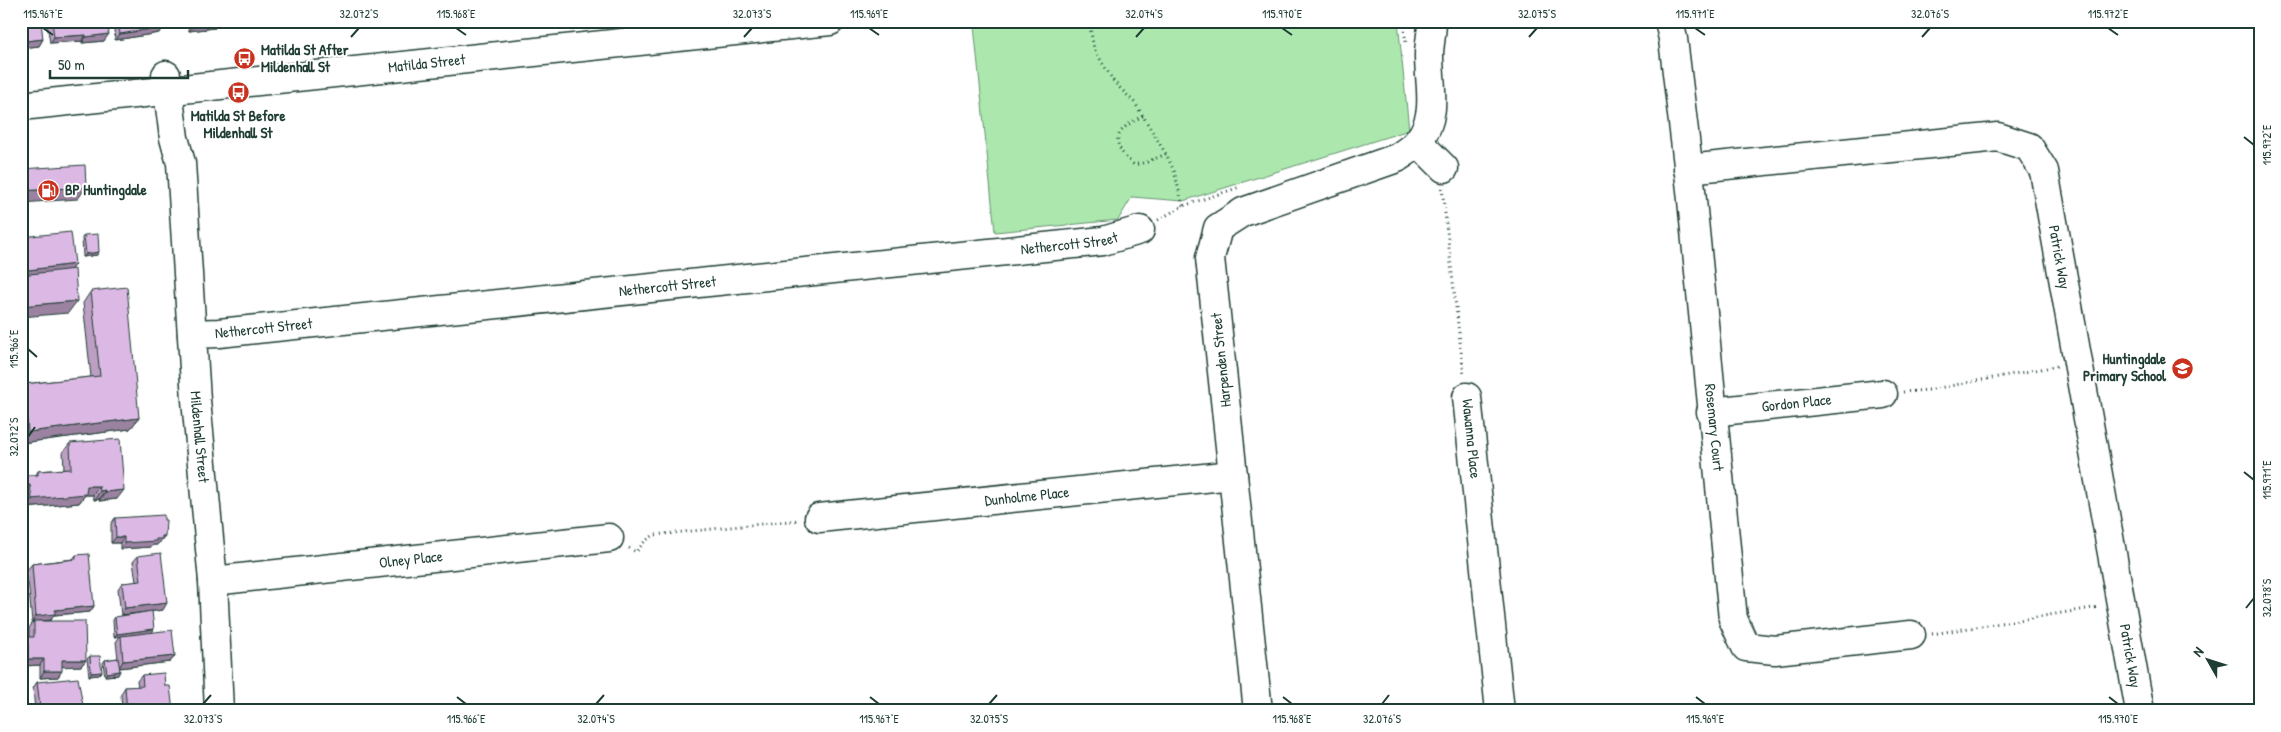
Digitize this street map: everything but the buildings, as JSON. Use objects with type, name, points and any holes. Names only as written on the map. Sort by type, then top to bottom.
[{"type":"street","name":"Matilda Street","points":[[21,106],[175,83],[667,21]]},
{"type":"street","name":"Matilda Street","points":[[21,88],[175,83],[720,27],[830,21]]},
{"type":"street","name":"Harpenden Street","points":[[1258,711],[1210,258],[1218,228],[1243,212],[1397,158],[1418,142],[1429,121],[1433,95],[1418,50],[1422,40],[1418,21]]},
{"type":"street","name":"Harpenden Street","points":[[1418,50],[1433,38],[1432,21]]},
{"type":"street","name":"Rosemary Court","points":[[1671,27],[1688,170],[1733,619],[1746,647],[1775,650],[1911,635]]},
{"type":"street","name":"Mildenhall Street","points":[[175,83],[188,123],[181,163],[192,334],[213,581],[219,711]]},
{"type":"street","name":"Patrick Way","points":[[1688,170],[1998,137],[2029,147],[2044,171],[2140,711]]},
{"type":"street","points":[[1418,142],[1444,168]]},
{"type":"street","name":"Nethercott Street","points":[[192,334],[218,333],[1103,241],[1140,230]]},
{"type":"street","name":"Gordon Place","points":[[1711,412],[1883,394]]},
{"type":"street","name":"Wawanna Place","points":[[1467,397],[1500,711]]},
{"type":"street","name":"Dunholme Place","points":[[819,518],[1233,475]]},
{"type":"street","name":"Olney Place","points":[[213,581],[609,538]]},
{"type":"path","points":[[1089,21],[1094,49],[1114,82],[1135,103],[1166,154],[1174,171],[1183,206]]},
{"type":"path","points":[[1403,21],[1418,50]]},
{"type":"path","points":[[1142,116],[1124,125],[1119,134],[1118,145],[1125,157],[1134,165],[1148,162],[1166,154]]},
{"type":"path","name":"Wawanna Place","points":[[1444,168],[1442,187],[1467,397]]},
{"type":"path","points":[[1140,230],[1183,206],[1246,186]]},
{"type":"path","points":[[1883,394],[1928,390],[2057,366]]},
{"type":"path","points":[[609,538],[636,552],[645,541],[654,535],[819,518]]},
{"type":"path","points":[[1911,635],[1939,633],[2100,606]]},
{"type":"green space","points":[[1022,21],[1398,21],[1409,130],[1183,201],[1132,197],[1118,220],[995,232],[974,26]]},
{"type":"place","name":"Matilda St After Mildenhall St","points":[[245,59]]},
{"type":"place","name":"Matilda St Before Mildenhall St","points":[[238,93]]},
{"type":"place","name":"BP Huntingdale","points":[[49,190]]},
{"type":"place","name":"Huntingdale Primary School","points":[[2182,368]]}]
